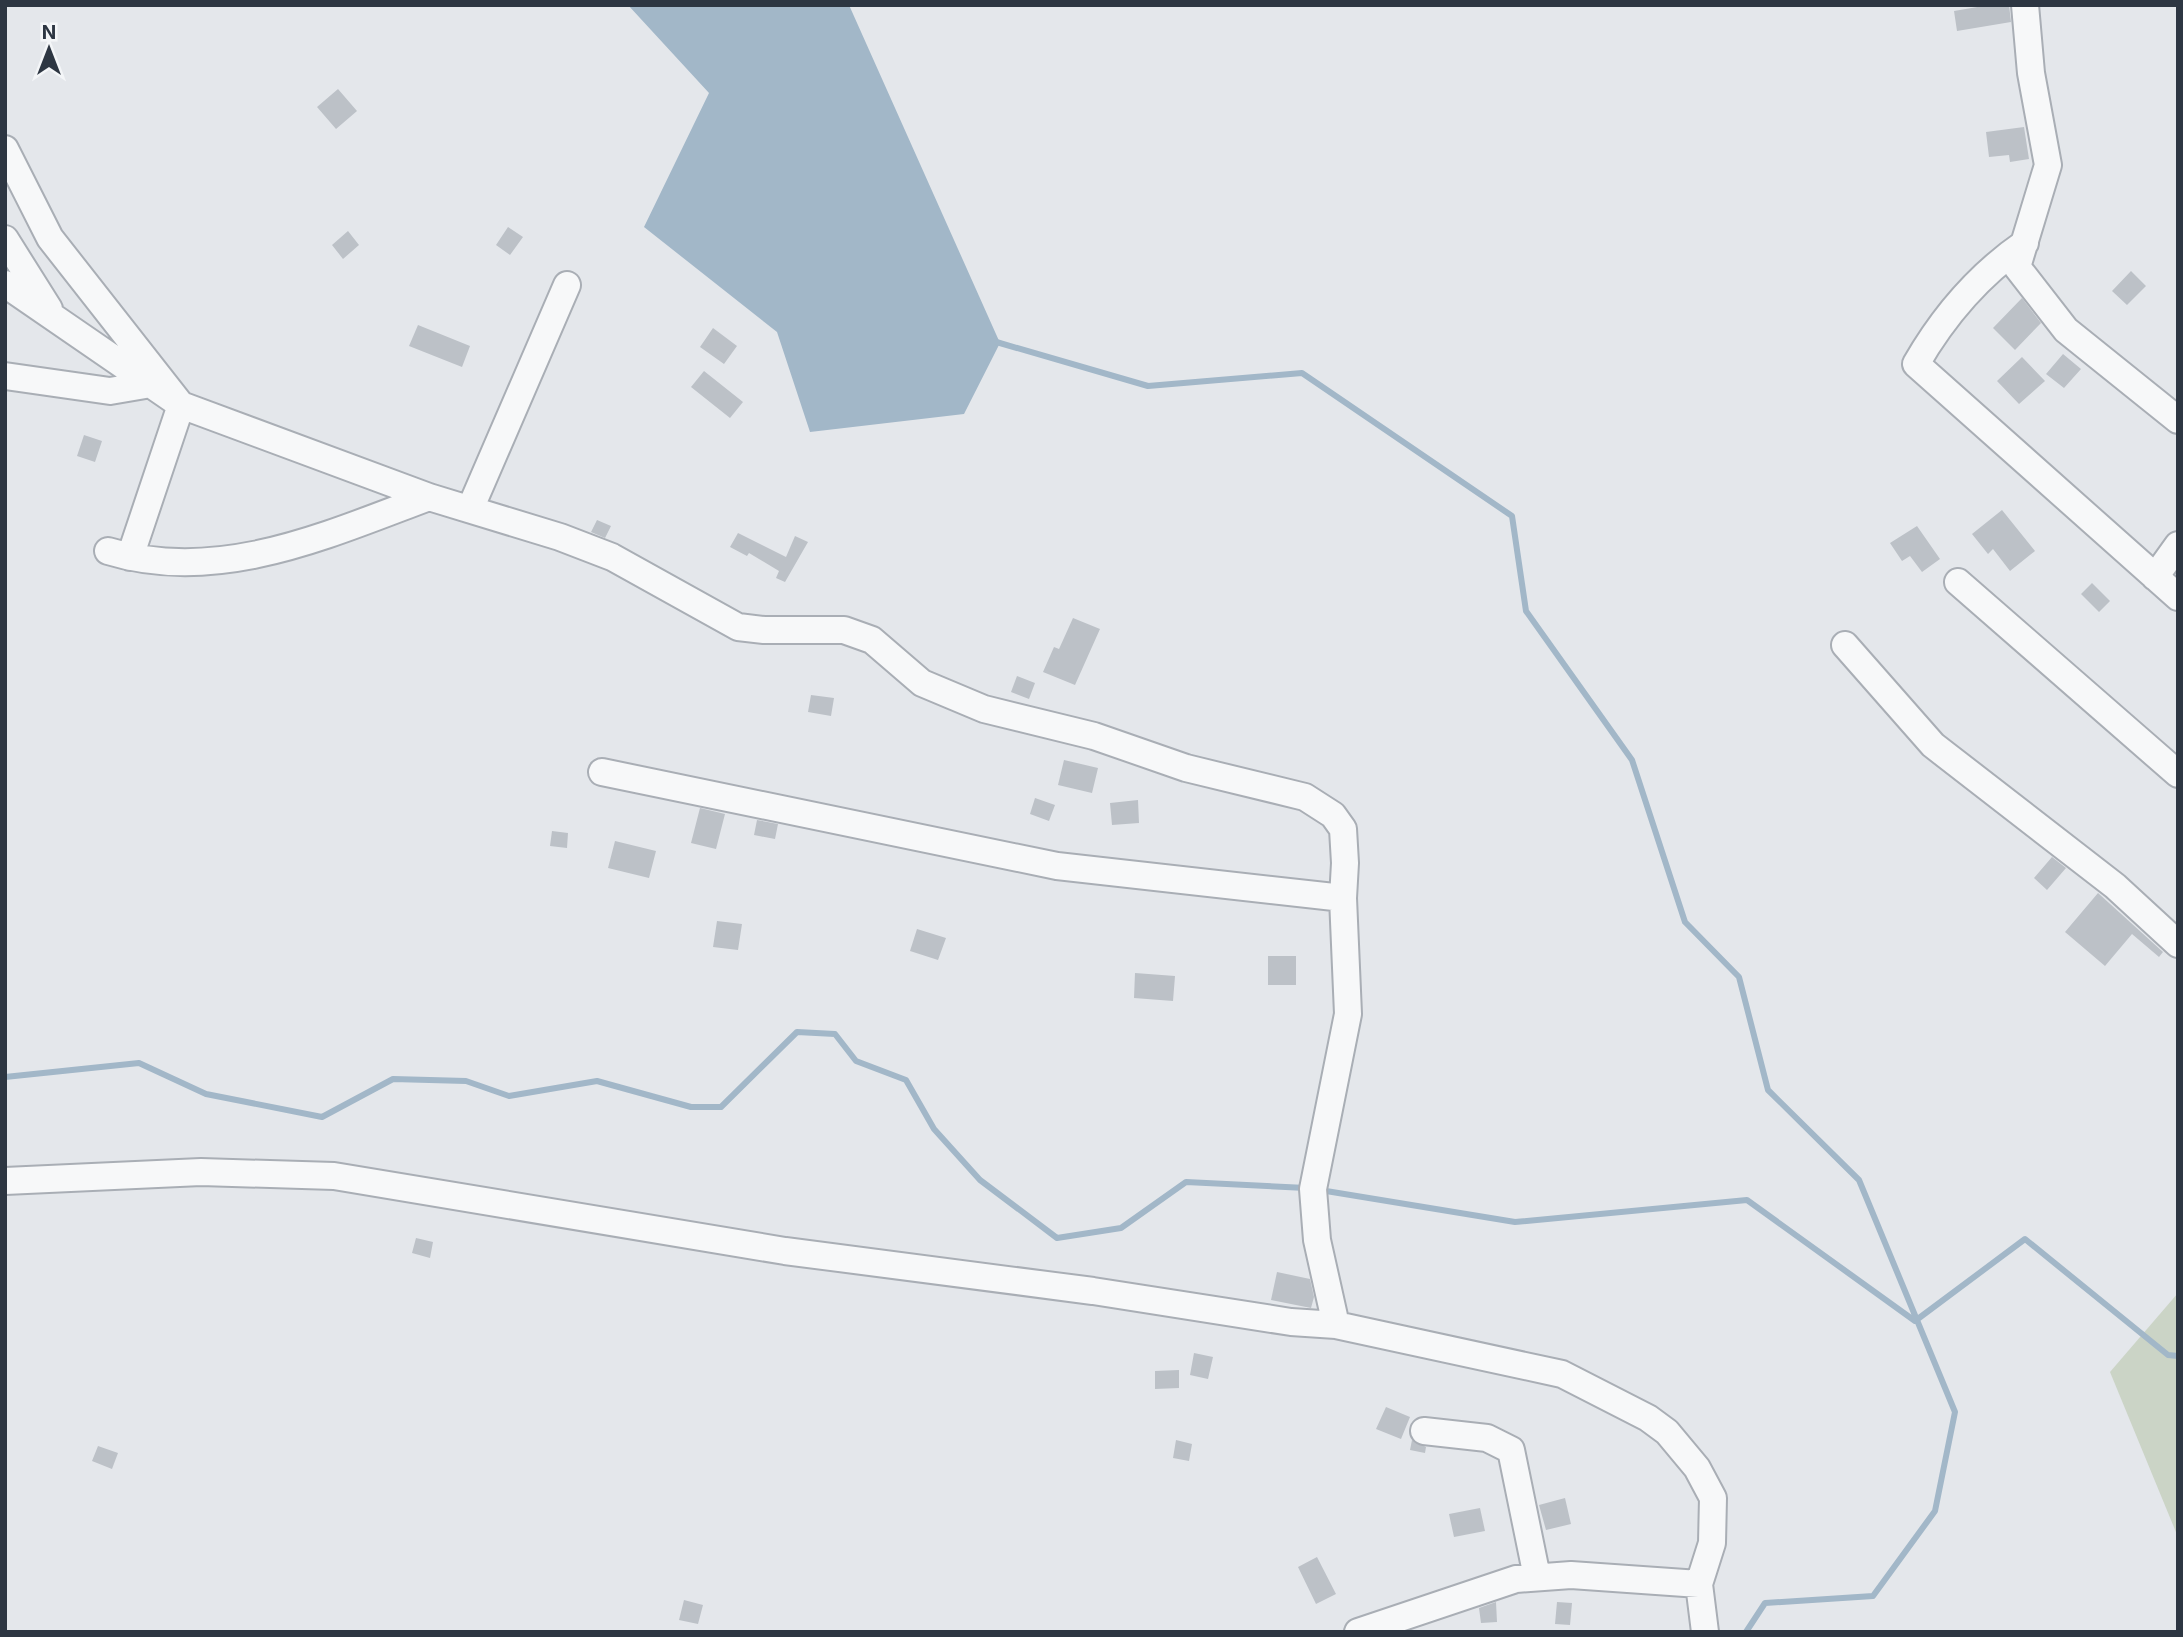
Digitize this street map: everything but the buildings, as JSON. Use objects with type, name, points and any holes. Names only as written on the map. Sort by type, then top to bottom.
[{"type":"street","points":[[2025,5],[2031,73],[2048,165],[2018,267],[2066,330],[2178,420]]},
{"type":"street","points":[[5,149],[50,238],[181,405]]},
{"type":"street","points":[[5,239],[55,319]]},
{"type":"street","points":[[2025,243],[2002,259],[1938,325],[1916,364],[2178,597]]},
{"type":"street","points":[[5,284],[181,405],[429,497],[471,508],[612,557],[738,627],[764,630],[844,630],[872,640],[922,682],[984,709],[1094,736],[1186,768],[1305,797],[1334,815],[1343,830],[1348,1014],[1313,1189],[1317,1240],[1336,1325]]},
{"type":"street","points":[[471,508],[567,285]]},
{"type":"street","points":[[5,376],[110,391],[150,384]]},
{"type":"street","points":[[181,405],[119,554],[170,564],[249,557],[329,534],[429,497]]},
{"type":"street","points":[[2155,577],[2178,545]]},
{"type":"street","points":[[1958,582],[2178,774]]},
{"type":"street","points":[[1845,645],[1933,745],[2115,886],[2178,944]]},
{"type":"street","points":[[602,772],[1057,866],[1343,898]]},
{"type":"street","points":[[5,1181],[201,1172],[334,1176],[785,1251],[1093,1291],[1291,1322],[1336,1325],[1562,1374],[1648,1418],[1681,1446],[1713,1499],[1712,1543],[1699,1584],[1705,1632]]},
{"type":"street","points":[[1424,1431],[1487,1438],[1511,1450],[1537,1577]]},
{"type":"street","points":[[1358,1632],[1492,1584],[1537,1577],[1572,1575],[1699,1584]]},
{"type":"green space","points":[[2178,1293],[2178,1537],[2110,1372]]},
{"type":"water","points":[[628,5],[849,5],[1000,343],[964,414],[810,432],[777,332],[644,227],[709,93]]},
{"type":"waterway","points":[[993,341],[1148,386],[1302,373],[1512,516],[1526,611],[1632,760],[1685,922],[1739,977],[1768,1090],[1859,1180],[1955,1412],[1935,1511],[1873,1596],[1765,1603],[1746,1632]]},
{"type":"waterway","points":[[5,1077],[139,1063],[206,1094],[322,1117],[393,1079],[466,1081],[509,1096],[597,1081],[691,1107],[721,1107],[797,1032],[835,1034],[856,1061],[906,1080],[934,1129],[980,1180],[1057,1238],[1121,1228],[1186,1182],[1306,1188]]},
{"type":"waterway","points":[[1320,1190],[1515,1222],[1747,1200],[1915,1321],[2025,1239],[2168,1355],[2178,1356]]}]
